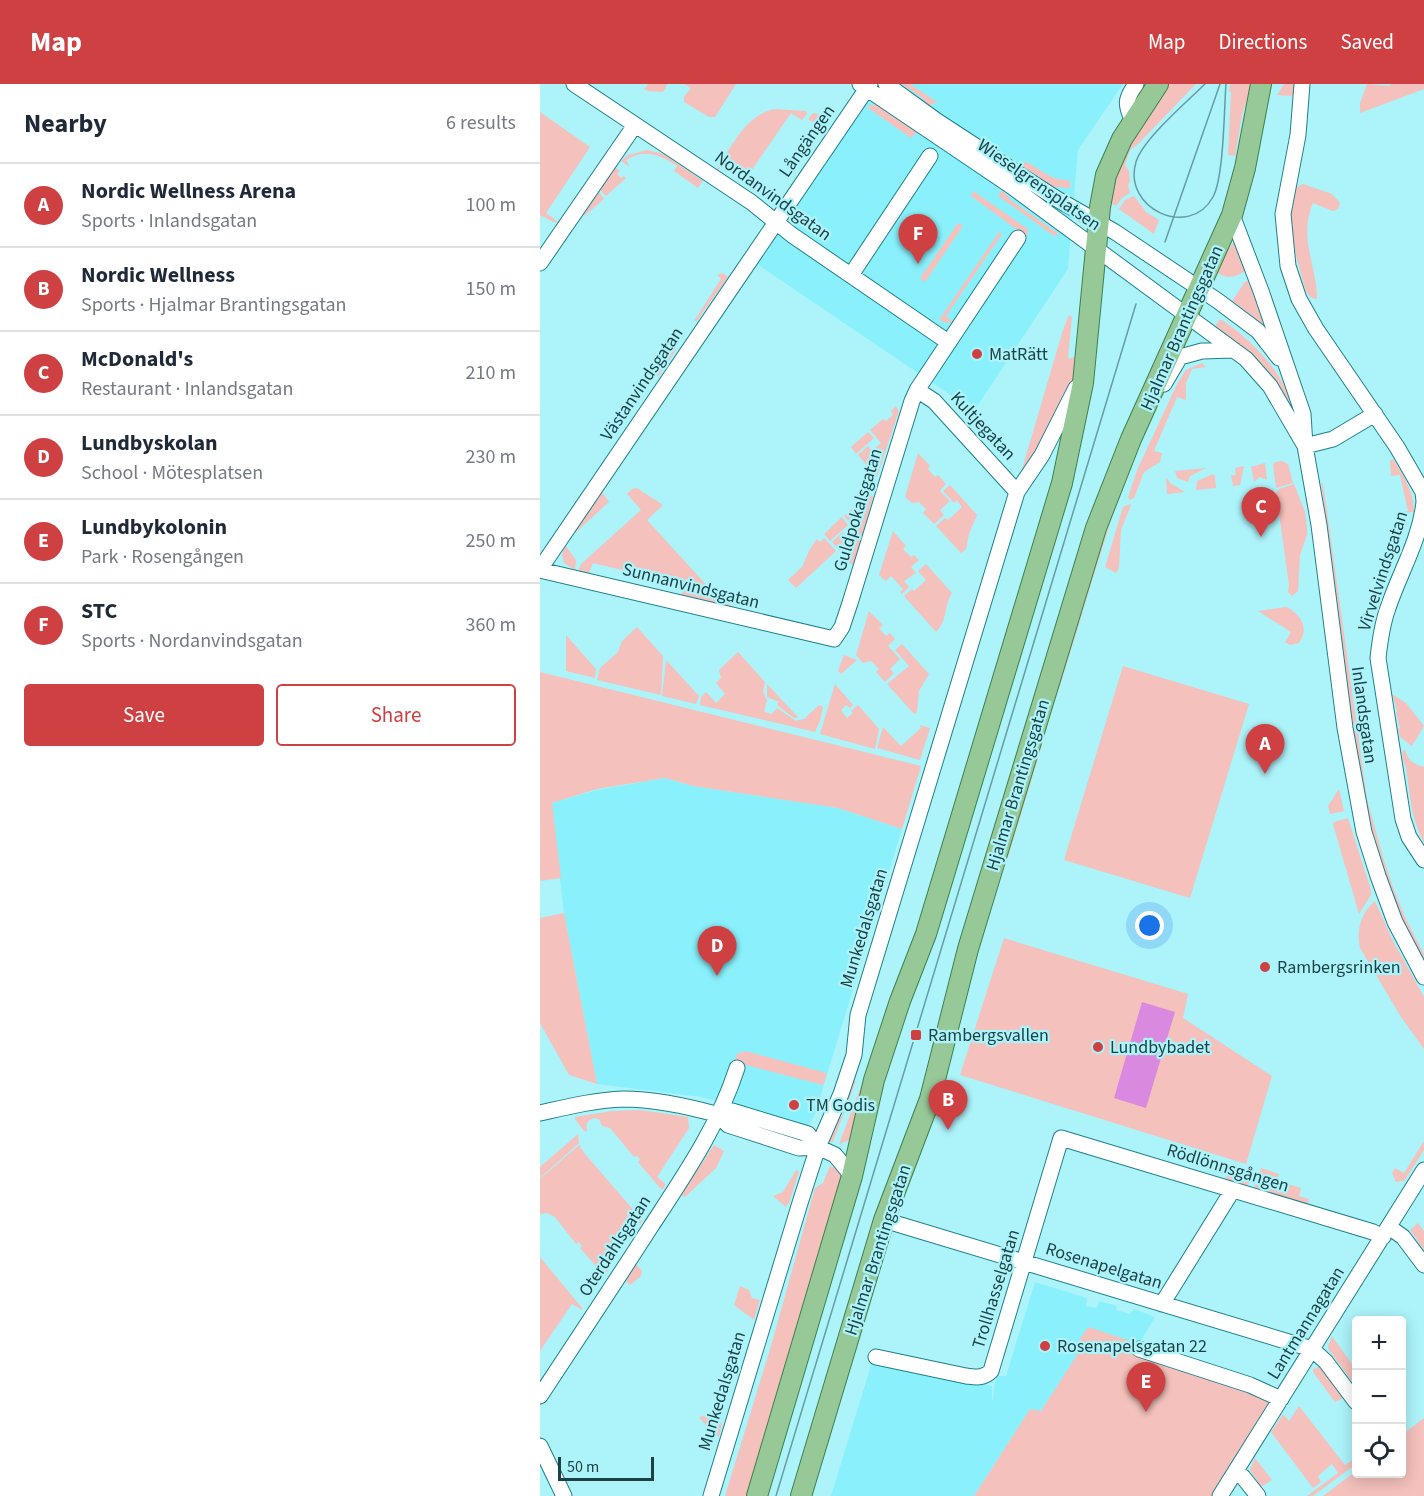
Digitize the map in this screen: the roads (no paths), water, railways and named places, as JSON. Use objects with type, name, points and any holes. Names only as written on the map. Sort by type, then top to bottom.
[{"type":"main road","points":[[757,1496],[852,1176],[874,1080],[900,1001],[926,934],[1062,483],[1083,383],[1102,189],[1110,163],[1133,121],[1158,84]]},
{"type":"main road","name":"Hjalmar Brantingsgatan","points":[[801,1496],[884,1220],[930,1099],[968,949],[1096,528],[1142,416],[1232,216],[1245,168],[1261,84]]},
{"type":"street","name":"Nordanvindsgatan","points":[[574,84],[751,202],[792,235],[948,342]]},
{"type":"street","name":"Wieselgrensplatsen","points":[[886,84],[937,121],[1047,193],[1127,239],[1200,289]]},
{"type":"street","points":[[1133,121],[1127,108],[1130,94],[1136,84]]},
{"type":"street","name":"Virvelvindsgatan","points":[[1302,84],[1298,135],[1282,214],[1288,266],[1299,299],[1310,319],[1397,447],[1423,492],[1424,501],[1419,529],[1388,607],[1378,658],[1403,819],[1409,837],[1424,860]]},
{"type":"street","name":"Wieselgrensplatsen","points":[[865,86],[1011,186],[1187,316]]},
{"type":"street","name":"Långängen","points":[[775,221],[865,86]]},
{"type":"street","points":[[540,262],[635,125]]},
{"type":"street","points":[[851,275],[930,156]]},
{"type":"street","name":"Inlandsgatan","points":[[1232,216],[1261,291],[1303,414],[1305,447],[1319,525],[1345,728],[1361,820],[1370,854],[1395,922],[1424,977]]},
{"type":"street","name":"Västanvindsgatan","points":[[540,570],[716,312],[775,221]]},
{"type":"street","points":[[917,390],[1018,238]]},
{"type":"street","name":"Inlandsgatan","points":[[1200,289],[1258,331],[1273,349],[1292,382]]},
{"type":"street","name":"Inlandsgatan","points":[[1187,316],[1258,370],[1270,386],[1305,447]]},
{"type":"street","points":[[1142,416],[1180,357],[1202,351],[1234,350]]},
{"type":"street","name":"Munkedalsgatan","points":[[711,1496],[818,1147],[841,1094],[854,1055],[858,1015],[1017,492],[1042,455],[1076,388],[1083,383]]},
{"type":"street","name":"Kultjegatan","points":[[917,390],[934,401],[1017,492]]},
{"type":"street","name":"Guldpokalsgatan","points":[[834,639],[842,627],[850,603],[907,415],[917,390]]},
{"type":"street","points":[[1305,447],[1333,438],[1375,414]]},
{"type":"street","name":"Sunnanvindsgatan","points":[[540,570],[834,639]]},
{"type":"street","name":"Oterdahlsgatan","points":[[540,1396],[669,1200],[719,1115],[737,1068]]},
{"type":"street","points":[[540,1113],[593,1102],[624,1099],[679,1104],[719,1115],[732,1111],[808,1134],[818,1147],[835,1155],[852,1176]]},
{"type":"street","points":[[835,1155],[861,1136]]},
{"type":"street","name":"Rödlönnsgången","points":[[1061,1138],[1384,1235]]},
{"type":"street","name":"Trollhasselgatan","points":[[876,1357],[966,1376],[978,1378],[987,1376],[994,1363],[1061,1138]]},
{"type":"street","name":"Lantmannagatan","points":[[1220,1496],[1424,1170]]},
{"type":"street","points":[[1162,1304],[1228,1196],[1230,1189]]},
{"type":"street","name":"Rosenapelgatan","points":[[884,1220],[1312,1349]]},
{"type":"street","points":[[1384,1235],[1403,1237],[1424,1265]]},
{"type":"street","points":[[1139,1349],[1235,1380],[1281,1399]]},
{"type":"street","points":[[1312,1349],[1326,1362],[1352,1397]]},
{"type":"street","points":[[540,1446],[564,1496]]},
{"type":"street","points":[[1236,1472],[1258,1496]]},
{"type":"tram line","points":[[1205,84],[1156,132],[1136,162],[1134,178],[1139,193],[1148,205],[1160,213],[1174,217],[1189,216],[1202,210],[1213,197],[1217,187],[1221,159],[1226,84]]},
{"type":"tram line","points":[[1165,242],[1220,84]]},
{"type":"tram line","points":[[776,1496],[1136,304]]},
{"type":"place","name":"STC","points":[[918,264]]},
{"type":"place","name":"MatRätt","points":[[977,354]]},
{"type":"place","name":"McDonald's","points":[[1261,537]]},
{"type":"place","name":"Nordic Wellness Arena","points":[[1265,774]]},
{"type":"place","name":"Rambergsrinken","points":[[1265,967]]},
{"type":"place","name":"Lundbyskolan","points":[[717,976]]},
{"type":"place","name":"Rambergsvallen","points":[[916,1035]]},
{"type":"place","name":"Lundbybadet","points":[[1098,1047]]},
{"type":"place","name":"TM Godis","points":[[794,1105]]},
{"type":"place","name":"Nordic Wellness","points":[[948,1130]]},
{"type":"place","name":"Rosenapelsgatan 22","points":[[1045,1346]]},
{"type":"place","name":"Lundbykolonin","points":[[1146,1412]]}]
